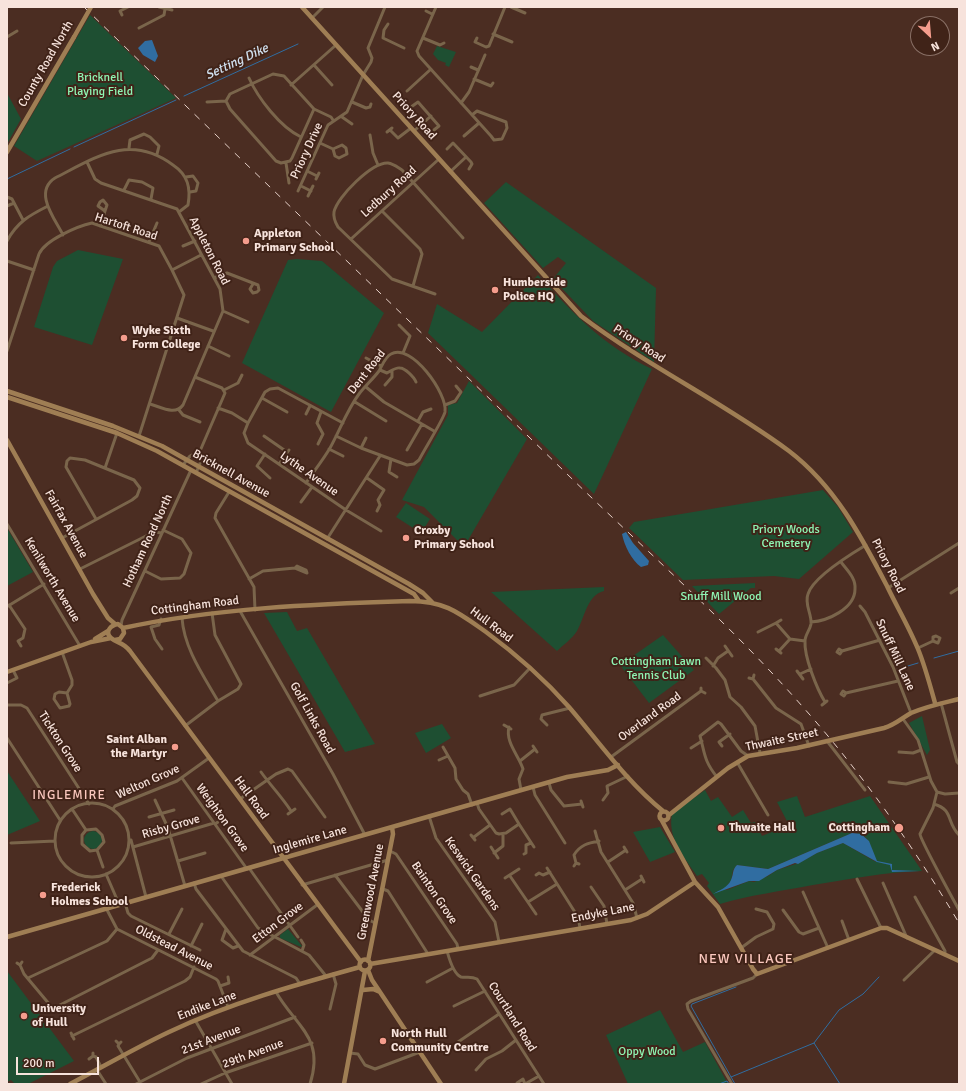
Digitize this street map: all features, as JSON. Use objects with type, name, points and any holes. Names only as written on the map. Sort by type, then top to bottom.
[{"type":"street","name":"County Road North","points":[[7,152],[91,7]]},
{"type":"street","points":[[122,15],[120,11],[128,7]]},
{"type":"street","points":[[159,7],[172,10]]},
{"type":"street","name":"Priory Road","points":[[302,7],[582,316],[615,342],[714,402],[789,452],[810,470],[832,494],[849,516],[888,588],[918,648],[938,703]]},
{"type":"street","points":[[312,18],[323,7]]},
{"type":"street","name":"Priory Drive","points":[[298,191],[328,125],[333,120],[342,117],[347,112],[363,75],[371,62],[372,58],[368,48],[385,7]]},
{"type":"street","points":[[436,7],[422,38],[417,54],[494,140],[499,141],[502,139],[507,128],[506,122],[483,112],[477,111],[472,115]]},
{"type":"street","points":[[477,38],[475,42],[487,47],[498,19],[505,7]]},
{"type":"street","points":[[511,7],[524,11]]},
{"type":"street","points":[[139,28],[164,15],[165,9]]},
{"type":"street","points":[[426,11],[432,14]]},
{"type":"street","points":[[388,24],[382,36],[385,40],[404,48]]},
{"type":"street","points":[[377,26],[384,30]]},
{"type":"street","points":[[7,37],[17,31]]},
{"type":"street","points":[[493,34],[511,41]]},
{"type":"street","points":[[422,38],[440,45],[444,43]]},
{"type":"street","points":[[292,85],[336,45]]},
{"type":"street","points":[[461,103],[469,92],[485,55]]},
{"type":"street","points":[[314,65],[332,85]]},
{"type":"street","points":[[471,67],[478,70]]},
{"type":"street","points":[[407,91],[431,69]]},
{"type":"street","points":[[226,101],[230,94],[251,83],[273,74],[279,74],[292,85],[314,109],[331,117],[333,120]]},
{"type":"street","points":[[249,78],[260,99],[291,132],[300,136]]},
{"type":"street","points":[[474,79],[491,86],[493,83]]},
{"type":"street","points":[[360,83],[367,80]]},
{"type":"street","points":[[226,101],[227,105],[276,161],[286,162],[292,158],[300,136],[314,109]]},
{"type":"street","points":[[207,102],[226,101]]},
{"type":"street","points":[[352,102],[366,108],[370,107],[371,104]]},
{"type":"street","points":[[411,107],[418,102],[439,126],[434,130]]},
{"type":"street","points":[[390,130],[398,138],[431,116]]},
{"type":"street","points":[[342,117],[348,123],[352,124]]},
{"type":"street","points":[[346,127],[348,123]]},
{"type":"street","points":[[464,136],[479,123]]},
{"type":"street","points":[[129,148],[130,140],[144,134],[150,137],[159,146],[157,154]]},
{"type":"street","points":[[370,135],[373,153],[378,165]]},
{"type":"street","points":[[320,143],[333,149],[342,145],[346,148],[347,154],[339,158],[335,156],[333,149]]},
{"type":"street","points":[[447,149],[453,143],[472,164],[469,169]]},
{"type":"street","points":[[63,236],[48,206],[44,194],[48,183],[87,162],[113,151],[129,148],[157,154],[178,168],[186,177],[190,192],[188,205],[179,212]]},
{"type":"street","points":[[450,172],[466,157]]},
{"type":"street","name":"Ledbury Road","points":[[351,239],[439,159]]},
{"type":"street","name":"Appleton Road","points":[[87,162],[95,180],[151,199],[172,207],[179,212],[220,289],[223,311]]},
{"type":"street","points":[[286,162],[288,183]]},
{"type":"street","points":[[435,294],[392,279],[335,222],[334,210],[349,188],[378,165],[388,163],[394,165],[413,183],[463,238]]},
{"type":"street","points":[[307,171],[317,176]]},
{"type":"street","points":[[186,177],[193,176],[198,182],[196,191],[190,192]]},
{"type":"street","points":[[124,190],[129,180],[142,182],[153,188],[151,199]]},
{"type":"street","points":[[301,186],[310,191]]},
{"type":"street","points":[[308,196],[313,186]]},
{"type":"street","points":[[7,197],[10,197],[23,220]]},
{"type":"street","points":[[7,206],[14,204]]},
{"type":"street","points":[[7,241],[11,233],[23,220],[48,206]]},
{"type":"street","points":[[100,226],[105,211]]},
{"type":"street","points":[[382,211],[420,249],[422,254],[413,286]]},
{"type":"street","name":"Hartoft Road","points":[[34,270],[39,254],[48,242],[92,223],[149,242],[159,246],[183,293],[183,300],[177,318]]},
{"type":"street","points":[[149,242],[157,223]]},
{"type":"street","points":[[7,231],[11,233]]},
{"type":"street","points":[[183,246],[194,241]]},
{"type":"street","points":[[172,270],[201,255]]},
{"type":"street","points":[[7,261],[34,270],[7,351]]},
{"type":"street","points":[[214,278],[227,273],[253,284]]},
{"type":"street","points":[[179,410],[223,311],[248,322]]},
{"type":"street","points":[[139,436],[177,318],[213,331]]},
{"type":"street","points":[[399,325],[410,336],[403,353]]},
{"type":"street","points":[[208,346],[229,356]]},
{"type":"street","name":"Dent Road","points":[[306,483],[329,449],[354,402],[389,354],[396,352],[403,353],[417,362],[439,390],[445,405]]},
{"type":"street","points":[[366,358],[387,372],[403,368],[414,378],[416,382]]},
{"type":"street","points":[[385,385],[392,377],[392,371]]},
{"type":"street","points":[[196,473],[200,468],[202,461],[200,451],[224,392],[238,383],[242,375]]},
{"type":"street","points":[[195,376],[224,392]]},
{"type":"street","points":[[336,436],[380,456],[407,465],[414,464],[418,460],[444,415],[445,405],[455,401],[461,392],[456,386]]},
{"type":"street","points":[[366,387],[384,402],[434,431]]},
{"type":"street","points":[[218,408],[232,413],[248,423],[262,398],[270,389],[278,388],[343,423]]},
{"type":"street","name":"Bricknell Avenue","points":[[7,391],[139,436],[186,460],[409,584],[423,592],[432,602]]},
{"type":"street","name":"Bricknell Avenue","points":[[7,398],[117,434],[183,466],[414,594],[419,601]]},
{"type":"street","points":[[262,398],[286,412]]},
{"type":"street","points":[[354,402],[386,421]]},
{"type":"street","points":[[150,404],[175,411],[179,410]]},
{"type":"street","points":[[306,414],[310,406]]},
{"type":"street","points":[[418,421],[423,412],[431,409]]},
{"type":"street","points":[[179,410],[183,415],[200,422]]},
{"type":"street","points":[[318,444],[323,434],[317,423],[321,412]]},
{"type":"street","points":[[89,425],[91,419]]},
{"type":"street","name":"Lythe Avenue","points":[[248,423],[244,433],[248,443],[346,510],[380,529]]},
{"type":"street","points":[[407,450],[422,424]]},
{"type":"street","points":[[105,468],[117,434]]},
{"type":"street","points":[[264,436],[288,451],[280,464]]},
{"type":"street","points":[[361,448],[366,438]]},
{"type":"street","name":"Fairfax Avenue","points":[[7,440],[108,618],[121,629]]},
{"type":"street","points":[[329,449],[343,456]]},
{"type":"street","points":[[183,466],[190,456],[200,451]]},
{"type":"street","points":[[265,454],[257,466],[270,478]]},
{"type":"street","points":[[327,539],[380,456]]},
{"type":"street","points":[[62,538],[132,500],[137,496],[140,488],[134,480],[76,458],[70,458],[66,465],[96,519]]},
{"type":"street","points":[[392,459],[389,472],[397,477]]},
{"type":"street","name":"Hotham Road North","points":[[121,629],[122,620],[191,470]]},
{"type":"street","points":[[367,478],[384,490],[378,500],[380,505],[377,511]]},
{"type":"street","points":[[301,502],[312,487]]},
{"type":"street","points":[[229,492],[216,512],[215,518],[255,589],[255,610]]},
{"type":"street","name":"Kenilworth Avenue","points":[[7,524],[80,646]]},
{"type":"street","points":[[80,569],[154,532],[163,532],[182,539],[191,553],[191,557],[184,574],[180,578],[162,579],[145,570]]},
{"type":"street","points":[[888,588],[959,543]]},
{"type":"street","points":[[825,703],[811,669],[805,641],[811,622],[807,601],[808,594],[812,584],[866,545]]},
{"type":"street","points":[[811,622],[831,618],[844,608],[854,595],[854,580],[841,562]]},
{"type":"street","points":[[249,579],[263,571],[295,568]]},
{"type":"street","points":[[21,646],[18,641],[23,638],[25,629],[8,606],[44,584]]},
{"type":"street","points":[[951,593],[959,588]]},
{"type":"street","name":"Hull Road","points":[[255,610],[419,601],[432,602],[448,607],[496,639],[551,687],[664,816]]},
{"type":"street","name":"Snuff Mill Lane","points":[[860,606],[865,612],[880,640],[911,713]]},
{"type":"street","name":"Cottingham Road","points":[[121,629],[161,619],[255,610]]},
{"type":"street","name":"Golf Links Road","points":[[240,611],[365,835]]},
{"type":"street","points":[[185,726],[218,701],[238,689],[241,684],[215,635],[212,613]]},
{"type":"street","name":"Fairfax Avenue","points":[[108,618],[109,630],[113,639]]},
{"type":"street","points":[[182,618],[188,646],[218,701]]},
{"type":"street","points":[[161,619],[160,625],[150,627],[155,639],[163,649]]},
{"type":"street","points":[[758,632],[781,620]]},
{"type":"street","points":[[776,623],[790,639],[805,641]]},
{"type":"street","points":[[90,642],[113,639],[121,629]]},
{"type":"street","points":[[7,672],[90,642],[109,630],[121,629]]},
{"type":"street","points":[[121,629],[124,645]]},
{"type":"street","name":"Hall Road","points":[[113,639],[124,645],[240,799],[360,964],[366,970]]},
{"type":"street","points":[[778,651],[790,639]]},
{"type":"street","points":[[842,651],[880,640]]},
{"type":"street","points":[[918,648],[933,641]]},
{"type":"street","points":[[725,646],[732,656]]},
{"type":"street","points":[[713,666],[718,658],[728,651]]},
{"type":"street","points":[[62,652],[72,680],[72,685],[67,693],[70,704],[69,706],[60,708],[54,696],[59,692],[67,693]]},
{"type":"street","points":[[704,658],[725,680],[730,697],[741,707],[755,726],[760,753]]},
{"type":"street","points":[[479,696],[514,685],[530,668]]},
{"type":"street","points":[[803,679],[799,672],[811,669]]},
{"type":"street","points":[[7,683],[17,678],[13,670]]},
{"type":"street","points":[[752,678],[776,708],[802,724],[809,746]]},
{"type":"street","points":[[846,693],[898,681]]},
{"type":"street","name":"Overland Road","points":[[611,757],[701,689],[704,693]]},
{"type":"street","name":"Thwaite Street","points":[[664,816],[678,808],[737,762],[748,756],[809,746],[884,728],[911,713],[938,703],[959,699]]},
{"type":"street","points":[[938,703],[957,762],[959,764]]},
{"type":"street","name":"Tickton Grove","points":[[7,705],[21,705],[27,708],[89,804]]},
{"type":"street","points":[[546,725],[541,718],[542,715],[570,708]]},
{"type":"street","points":[[902,719],[914,735],[921,750],[929,777],[937,792],[934,804],[920,834],[920,839],[959,910]]},
{"type":"street","points":[[717,777],[704,755],[700,736],[718,722],[730,734],[741,751],[748,756]]},
{"type":"street","points":[[504,725],[510,728],[513,749],[523,769],[518,779],[521,790]]},
{"type":"street","points":[[722,746],[719,742],[730,734]]},
{"type":"street","points":[[7,738],[60,820]]},
{"type":"street","points":[[691,747],[702,741]]},
{"type":"street","points":[[827,741],[865,790]]},
{"type":"street","points":[[909,746],[909,752]]},
{"type":"street","points":[[443,747],[455,768],[456,779],[462,790],[468,794],[496,833],[503,834],[520,824]]},
{"type":"street","points":[[520,761],[535,749]]},
{"type":"street","points":[[899,752],[913,753],[921,750]]},
{"type":"street","points":[[439,760],[448,756]]},
{"type":"street","name":"Welton Grove","points":[[113,809],[115,806],[182,778],[209,758]]},
{"type":"street","points":[[737,762],[768,815]]},
{"type":"street","name":"Inglemire Lane","points":[[7,937],[146,896],[549,782],[608,770],[618,765]]},
{"type":"street","points":[[240,799],[266,780],[283,770],[292,771],[325,817]]},
{"type":"street","points":[[261,772],[276,793],[285,800],[290,812],[295,809]]},
{"type":"street","points":[[602,801],[608,792],[607,786],[628,776]]},
{"type":"street","points":[[889,782],[906,784],[929,777]]},
{"type":"street","name":"Weighton Grove","points":[[182,778],[304,946],[302,951]]},
{"type":"street","points":[[549,782],[551,790],[564,806],[582,804]]},
{"type":"street","points":[[533,787],[535,795],[565,844]]},
{"type":"street","points":[[937,792],[944,794],[959,793]]},
{"type":"street","points":[[155,800],[171,837],[185,886]]},
{"type":"street","points":[[130,836],[127,853],[123,861],[117,868],[106,874],[95,877],[73,872],[59,857],[55,841],[60,820],[72,808],[89,804],[104,805],[113,809],[124,820],[130,836],[146,896]]},
{"type":"street","points":[[310,807],[315,804]]},
{"type":"street","points":[[934,804],[944,807],[947,811],[954,832],[959,835]]},
{"type":"street","points":[[72,808],[86,830]]},
{"type":"street","points":[[502,814],[510,809],[534,847]]},
{"type":"street","points":[[149,817],[174,810]]},
{"type":"street","name":"Keswick Gardens","points":[[429,816],[436,838],[494,922],[499,942]]},
{"type":"street","points":[[664,816],[668,833],[695,882],[718,907],[757,974]]},
{"type":"street","name":"Risby Grove","points":[[133,848],[215,824],[224,818]]},
{"type":"street","points":[[473,837],[490,825]]},
{"type":"street","name":"Greenwood Avenue","points":[[366,970],[369,962],[375,923],[390,851],[393,834],[392,827]]},
{"type":"street","points":[[96,829],[102,835],[104,842],[97,850],[90,851],[82,844],[82,835],[86,830],[96,829]]},
{"type":"street","points":[[595,831],[601,852],[633,903],[637,918]]},
{"type":"street","points":[[494,853],[503,846],[503,834]]},
{"type":"street","points":[[11,843],[55,841]]},
{"type":"street","points":[[577,864],[574,855],[578,848],[590,842],[599,841]]},
{"type":"street","points":[[524,854],[526,846],[531,842]]},
{"type":"street","points":[[491,847],[498,858]]},
{"type":"street","points":[[97,850],[103,867]]},
{"type":"street","points":[[608,862],[626,850]]},
{"type":"street","name":"Bainton Grove","points":[[390,851],[396,854],[457,944],[458,948]]},
{"type":"street","points":[[178,861],[205,853]]},
{"type":"street","points":[[302,885],[388,860]]},
{"type":"street","points":[[547,868],[578,917],[580,928]]},
{"type":"street","points":[[505,878],[519,869]]},
{"type":"street","points":[[536,875],[539,873],[543,875],[550,872]]},
{"type":"street","points":[[106,874],[119,904]]},
{"type":"street","points":[[334,875],[369,920],[375,923]]},
{"type":"street","points":[[221,876],[258,928],[313,958],[326,976]]},
{"type":"street","points":[[510,876],[536,914]]},
{"type":"street","points":[[625,890],[642,879]]},
{"type":"street","points":[[857,879],[881,928]]},
{"type":"street","name":"Endyke Lane","points":[[499,942],[637,918],[646,914],[695,882]]},
{"type":"street","points":[[194,883],[238,946],[250,955],[296,978],[300,984]]},
{"type":"street","points":[[528,902],[557,884]]},
{"type":"street","points":[[883,885],[907,934],[907,938]]},
{"type":"street","points":[[591,888],[604,906],[608,924]]},
{"type":"street","points":[[383,889],[388,892],[428,954]]},
{"type":"street","points":[[803,892],[828,948]]},
{"type":"street","points":[[915,897],[945,951],[945,955]]},
{"type":"street","points":[[125,903],[128,913],[131,916],[200,950]]},
{"type":"street","name":"Etton Grove","points":[[250,955],[317,905]]},
{"type":"street","name":"Oldstead Avenue","points":[[106,908],[117,929],[216,978],[228,1008]]},
{"type":"street","points":[[169,934],[182,909]]},
{"type":"street","points":[[741,948],[756,937],[773,929],[774,924],[767,912],[756,909]]},
{"type":"street","points":[[784,910],[799,932],[804,934],[819,928]]},
{"type":"street","points":[[842,921],[849,940]]},
{"type":"street","points":[[191,946],[202,925]]},
{"type":"street","points":[[732,1084],[688,1009],[687,1004],[691,1001],[753,978],[757,974],[881,928],[886,928],[959,961]]},
{"type":"street","points":[[28,978],[107,941],[117,929]]},
{"type":"street","points":[[226,929],[222,940],[233,948],[238,946]]},
{"type":"street","points":[[369,962],[499,942]]},
{"type":"street","points":[[20,964],[28,978],[54,1008],[152,958],[158,950]]},
{"type":"street","points":[[904,980],[935,950]]},
{"type":"street","points":[[427,982],[453,968],[447,951]]},
{"type":"street","name":"Endike Lane","points":[[70,1084],[123,1055],[195,1020],[333,974],[360,964],[363,960],[369,962]]},
{"type":"street","points":[[72,1036],[185,981],[190,977],[194,967]]},
{"type":"street","name":"Courtland Road","points":[[453,968],[462,977],[472,976],[477,979],[544,1084]]},
{"type":"street","points":[[344,1084],[366,970]]},
{"type":"street","points":[[366,970],[441,1084]]},
{"type":"street","points":[[330,1009],[336,984],[333,974]]},
{"type":"street","points":[[220,986],[229,983],[228,977]]},
{"type":"street","points":[[363,990],[373,989],[380,992]]},
{"type":"street","points":[[454,1006],[485,991]]},
{"type":"street","points":[[276,992],[312,1043],[314,1070],[310,1084]]},
{"type":"street","points":[[458,1042],[499,1014]]},
{"type":"street","name":"21st Avenue","points":[[139,1083],[187,1058],[295,1017]]},
{"type":"street","points":[[195,1020],[232,1084]]},
{"type":"street","points":[[476,1070],[486,1059],[502,1051],[516,1040]]},
{"type":"street","points":[[119,1042],[123,1055],[139,1083]]},
{"type":"street","name":"29th Avenue","points":[[201,1084],[225,1073],[312,1043]]},
{"type":"street","points":[[350,1053],[358,1054],[365,1065],[375,1069],[420,1052]]},
{"type":"street","points":[[89,1059],[93,1054],[96,1057],[106,1084]]},
{"type":"street","points":[[518,1084],[517,1083],[523,1079],[525,1084],[539,1076]]},
{"type":"green space","name":"Bricknell Playing Field","points":[[90,15],[176,98],[37,161],[14,146]]},
{"type":"green space","points":[[437,46],[456,52],[449,67],[445,65],[446,63],[438,60],[433,54]]},
{"type":"green space","points":[[7,93],[21,119],[7,144]]},
{"type":"green space","points":[[506,182],[656,288],[654,362],[593,321],[553,279],[566,263],[558,257],[543,268],[484,203]]},
{"type":"green space","points":[[78,250],[123,259],[92,345],[34,327],[53,267],[57,261]]},
{"type":"green space","points":[[297,259],[322,261],[384,313],[331,412],[242,363],[288,260]]},
{"type":"green space","points":[[538,275],[590,328],[618,350],[652,369],[594,494],[428,333],[437,304],[482,332]]},
{"type":"green space","points":[[469,381],[527,439],[464,547],[424,507],[402,500],[448,415],[448,405],[457,403]]},
{"type":"green space","name":"Priory Woods Cemetery","points":[[823,490],[838,507],[853,532],[799,579],[774,576],[683,580],[629,528],[634,522]]},
{"type":"green space","points":[[406,503],[430,519],[421,533],[396,517]]},
{"type":"green space","points":[[7,528],[33,572],[7,586]]},
{"type":"green space","name":"Snuff Mill Wood","points":[[755,583],[755,588],[751,588],[719,614],[692,586]]},
{"type":"green space","points":[[604,587],[604,591],[598,593],[590,602],[575,634],[557,651],[491,592]]},
{"type":"green space","points":[[287,612],[297,631],[307,628],[375,744],[345,752],[264,613]]},
{"type":"green space","name":"Cottingham Lawn Tennis Club","points":[[663,635],[694,670],[649,703],[620,665]]},
{"type":"green space","points":[[922,716],[930,750],[927,755],[909,723]]},
{"type":"green space","points":[[442,724],[451,738],[426,753],[415,733]]},
{"type":"green space","points":[[7,771],[40,821],[7,835]]},
{"type":"green space","points":[[705,790],[711,801],[718,797],[732,817],[743,810],[751,823],[755,822],[762,836],[789,825],[777,802],[797,796],[805,817],[870,796],[922,871],[854,878],[766,893],[720,904],[707,886],[709,883],[702,874],[697,876],[682,855],[672,831],[672,814]],"holes":[[[852,833],[859,833],[867,839],[876,862],[843,843],[817,853],[799,863],[777,870],[754,882],[749,881],[727,890],[724,889],[731,881],[733,870],[737,865],[768,869]]]},
{"type":"green space","points":[[660,827],[675,852],[650,862],[633,832]]},
{"type":"green space","points":[[89,831],[97,831],[102,836],[100,847],[97,849],[89,849],[84,844],[84,836]]},
{"type":"green space","points":[[288,929],[302,946],[301,947],[280,938],[280,935]]},
{"type":"green space","name":"University of Hull","points":[[7,971],[74,1061],[28,1084],[15,1084],[11,1080],[7,1082]]},
{"type":"green space","name":"Oppy Wood","points":[[660,1010],[683,1052],[705,1042],[728,1084],[628,1084],[606,1035]]},
{"type":"water","points":[[152,40],[158,56],[155,62],[143,55],[138,48],[145,41]]},
{"type":"water","points":[[626,532],[633,543],[649,561],[648,565],[641,567],[632,557],[622,534]]},
{"type":"water","points":[[852,833],[861,834],[869,841],[877,861],[892,864],[892,870],[920,871],[892,872],[890,865],[877,862],[843,843],[817,853],[798,864],[795,863],[777,870],[759,881],[749,881],[713,894],[728,885],[734,868],[737,865],[768,869]]},
{"type":"waterway","name":"Setting Dike","points":[[184,96],[298,44]]},
{"type":"waterway","name":"Setting Dike","points":[[74,147],[176,100]]},
{"type":"waterway","name":"Setting Dike","points":[[7,179],[70,149]]},
{"type":"waterway","points":[[934,658],[959,651]]},
{"type":"waterway","points":[[898,669],[918,663]]},
{"type":"waterway","points":[[814,1043],[839,1010],[863,994],[879,977]]},
{"type":"waterway","points":[[735,1084],[691,1006],[692,1004],[736,987]]},
{"type":"waterway","points":[[731,1077],[814,1043],[840,1084]]},
{"type":"waterway","points":[[719,1084],[727,1081],[729,1084]]},
{"type":"railway","points":[[84,7],[716,616],[774,675],[824,731],[866,784],[924,866],[959,923]]},
{"type":"place","name":"Appleton Primary School","points":[[246,241]]},
{"type":"place","name":"Humberside Police HQ","points":[[495,290]]},
{"type":"place","name":"Wyke Sixth Form College","points":[[124,338]]},
{"type":"place","name":"Croxby Primary School","points":[[406,538]]},
{"type":"place","name":"Saint Alban the Martyr","points":[[175,747]]},
{"type":"place","name":"Thwaite Hall","points":[[721,828]]},
{"type":"place","name":"Cottingham","points":[[899,828]]},
{"type":"place","name":"Frederick Holmes School","points":[[43,895]]},
{"type":"place","name":"University of Hull","points":[[24,1016]]},
{"type":"place","name":"North Hull Community Centre","points":[[383,1041]]},
{"type":"district","name":"INGLEMIRE","points":[[69,796]]},
{"type":"district","name":"NEW VILLAGE","points":[[746,959]]}]
